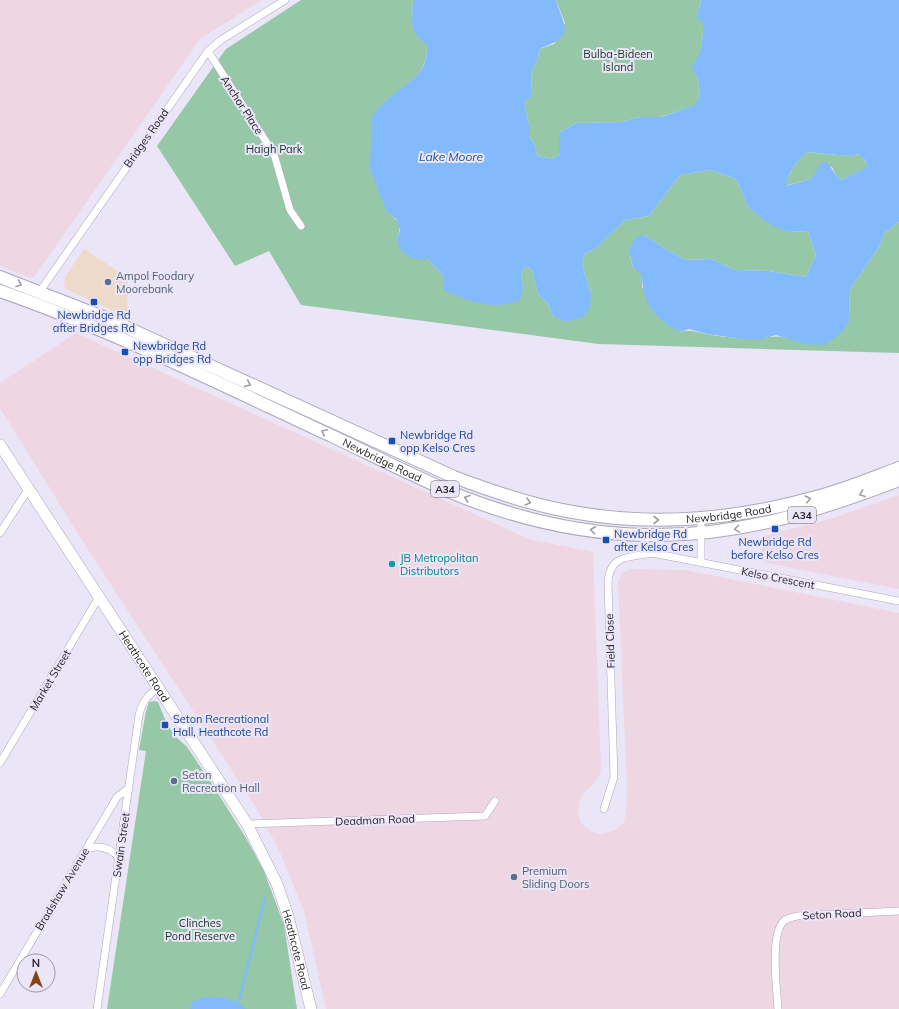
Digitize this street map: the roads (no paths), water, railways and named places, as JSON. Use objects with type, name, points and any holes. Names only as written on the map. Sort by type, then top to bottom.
[{"type":"highway","name":"Newbridge Road","points":[[0,277],[37,298],[146,351],[419,478],[491,507],[518,516],[582,528],[645,535],[702,533],[777,521],[813,511],[899,480]]},
{"type":"highway","name":"Newbridge Road","points":[[0,290],[37,298],[108,319],[401,453],[491,490],[545,506],[594,516],[649,520],[701,518],[754,512],[817,497],[899,468]]},
{"type":"main road","name":"Heathcote Road","points":[[0,444],[247,824],[278,884],[290,923],[311,1009]]},
{"type":"street","name":"Bridges Road","points":[[37,298],[208,51],[221,40],[285,0]]},
{"type":"street","name":"Anchor Place","points":[[208,51],[274,154],[290,210],[301,226]]},
{"type":"street","points":[[0,533],[29,488]]},
{"type":"street","points":[[701,518],[701,562]]},
{"type":"street","name":"Field Close","points":[[604,809],[614,777],[609,572],[614,563],[625,557],[652,553],[701,562]]},
{"type":"street","name":"Kelso Crescent","points":[[701,562],[899,601]]},
{"type":"street","name":"Market Street","points":[[0,763],[99,597]]},
{"type":"street","name":"Swain Street","points":[[97,1009],[141,705],[147,696],[158,688]]},
{"type":"street","name":"Bradshaw Avenue","points":[[0,994],[117,797],[129,788]]},
{"type":"street","name":"Deadman Road","points":[[247,824],[485,816],[495,801]]},
{"type":"street","points":[[86,849],[94,847],[104,848],[113,851],[119,859]]},
{"type":"street","name":"Seton Road","points":[[778,1009],[776,944],[778,931],[785,920],[797,916],[899,911]]},
{"type":"water","name":"Lake Moore","points":[[413,0],[556,0],[565,30],[559,40],[539,49],[538,59],[531,71],[532,97],[524,102],[529,125],[529,136],[535,145],[537,156],[553,159],[559,154],[559,133],[576,123],[622,122],[640,117],[662,117],[695,105],[700,97],[698,77],[691,67],[698,56],[702,40],[703,21],[698,21],[697,17],[701,0],[899,0],[899,222],[884,233],[879,247],[849,291],[850,320],[841,333],[824,345],[805,344],[776,335],[762,339],[743,339],[707,334],[689,329],[680,332],[657,316],[647,302],[644,294],[642,275],[633,267],[629,250],[635,238],[644,235],[686,260],[711,259],[735,270],[769,271],[806,277],[816,255],[808,231],[789,232],[772,226],[748,207],[736,179],[710,170],[680,175],[649,216],[625,220],[595,249],[585,253],[582,264],[591,294],[590,308],[583,317],[567,322],[553,316],[548,304],[538,294],[532,270],[526,266],[521,272],[523,288],[520,300],[510,303],[501,305],[482,304],[444,290],[444,277],[428,259],[413,259],[401,251],[397,239],[400,230],[396,219],[387,212],[370,169],[372,116],[385,102],[415,77],[424,64],[427,45],[417,35],[412,26]],"holes":[[[807,152],[849,156],[859,154],[865,160],[867,167],[842,180],[836,175],[827,162],[822,162],[811,179],[786,186],[788,177],[793,168]]]},
{"type":"water","points":[[205,997],[232,1000],[246,1009],[190,1009],[192,1002]]},
{"type":"waterway","points":[[239,1001],[265,898]]},
{"type":"place","name":"Ampol Foodary Moorebank","points":[[108,282]]},
{"type":"place","name":"Newbridge Rd after Bridges Rd","points":[[94,302]]},
{"type":"place","name":"Newbridge Rd opp Bridges Rd","points":[[125,352]]},
{"type":"place","name":"Newbridge Rd opp Kelso Cres","points":[[392,441]]},
{"type":"place","name":"Newbridge Rd before Kelso Cres","points":[[775,529]]},
{"type":"place","name":"Newbridge Rd after Kelso Cres","points":[[606,540]]},
{"type":"place","name":"JB Metropolitan Distributors","points":[[392,564]]},
{"type":"place","name":"Seton Recreational Hall, Heathcote Rd","points":[[165,725]]},
{"type":"place","name":"Seton Recreation Hall","points":[[174,781]]},
{"type":"place","name":"Premium Sliding Doors","points":[[514,877]]},
{"type":"park label","name":"Bulba-Bideen Island","points":[[618,60]]},
{"type":"park label","name":"Haigh Park","points":[[274,149]]},
{"type":"park label","name":"Clinches Pond Reserve","points":[[200,929]]}]
